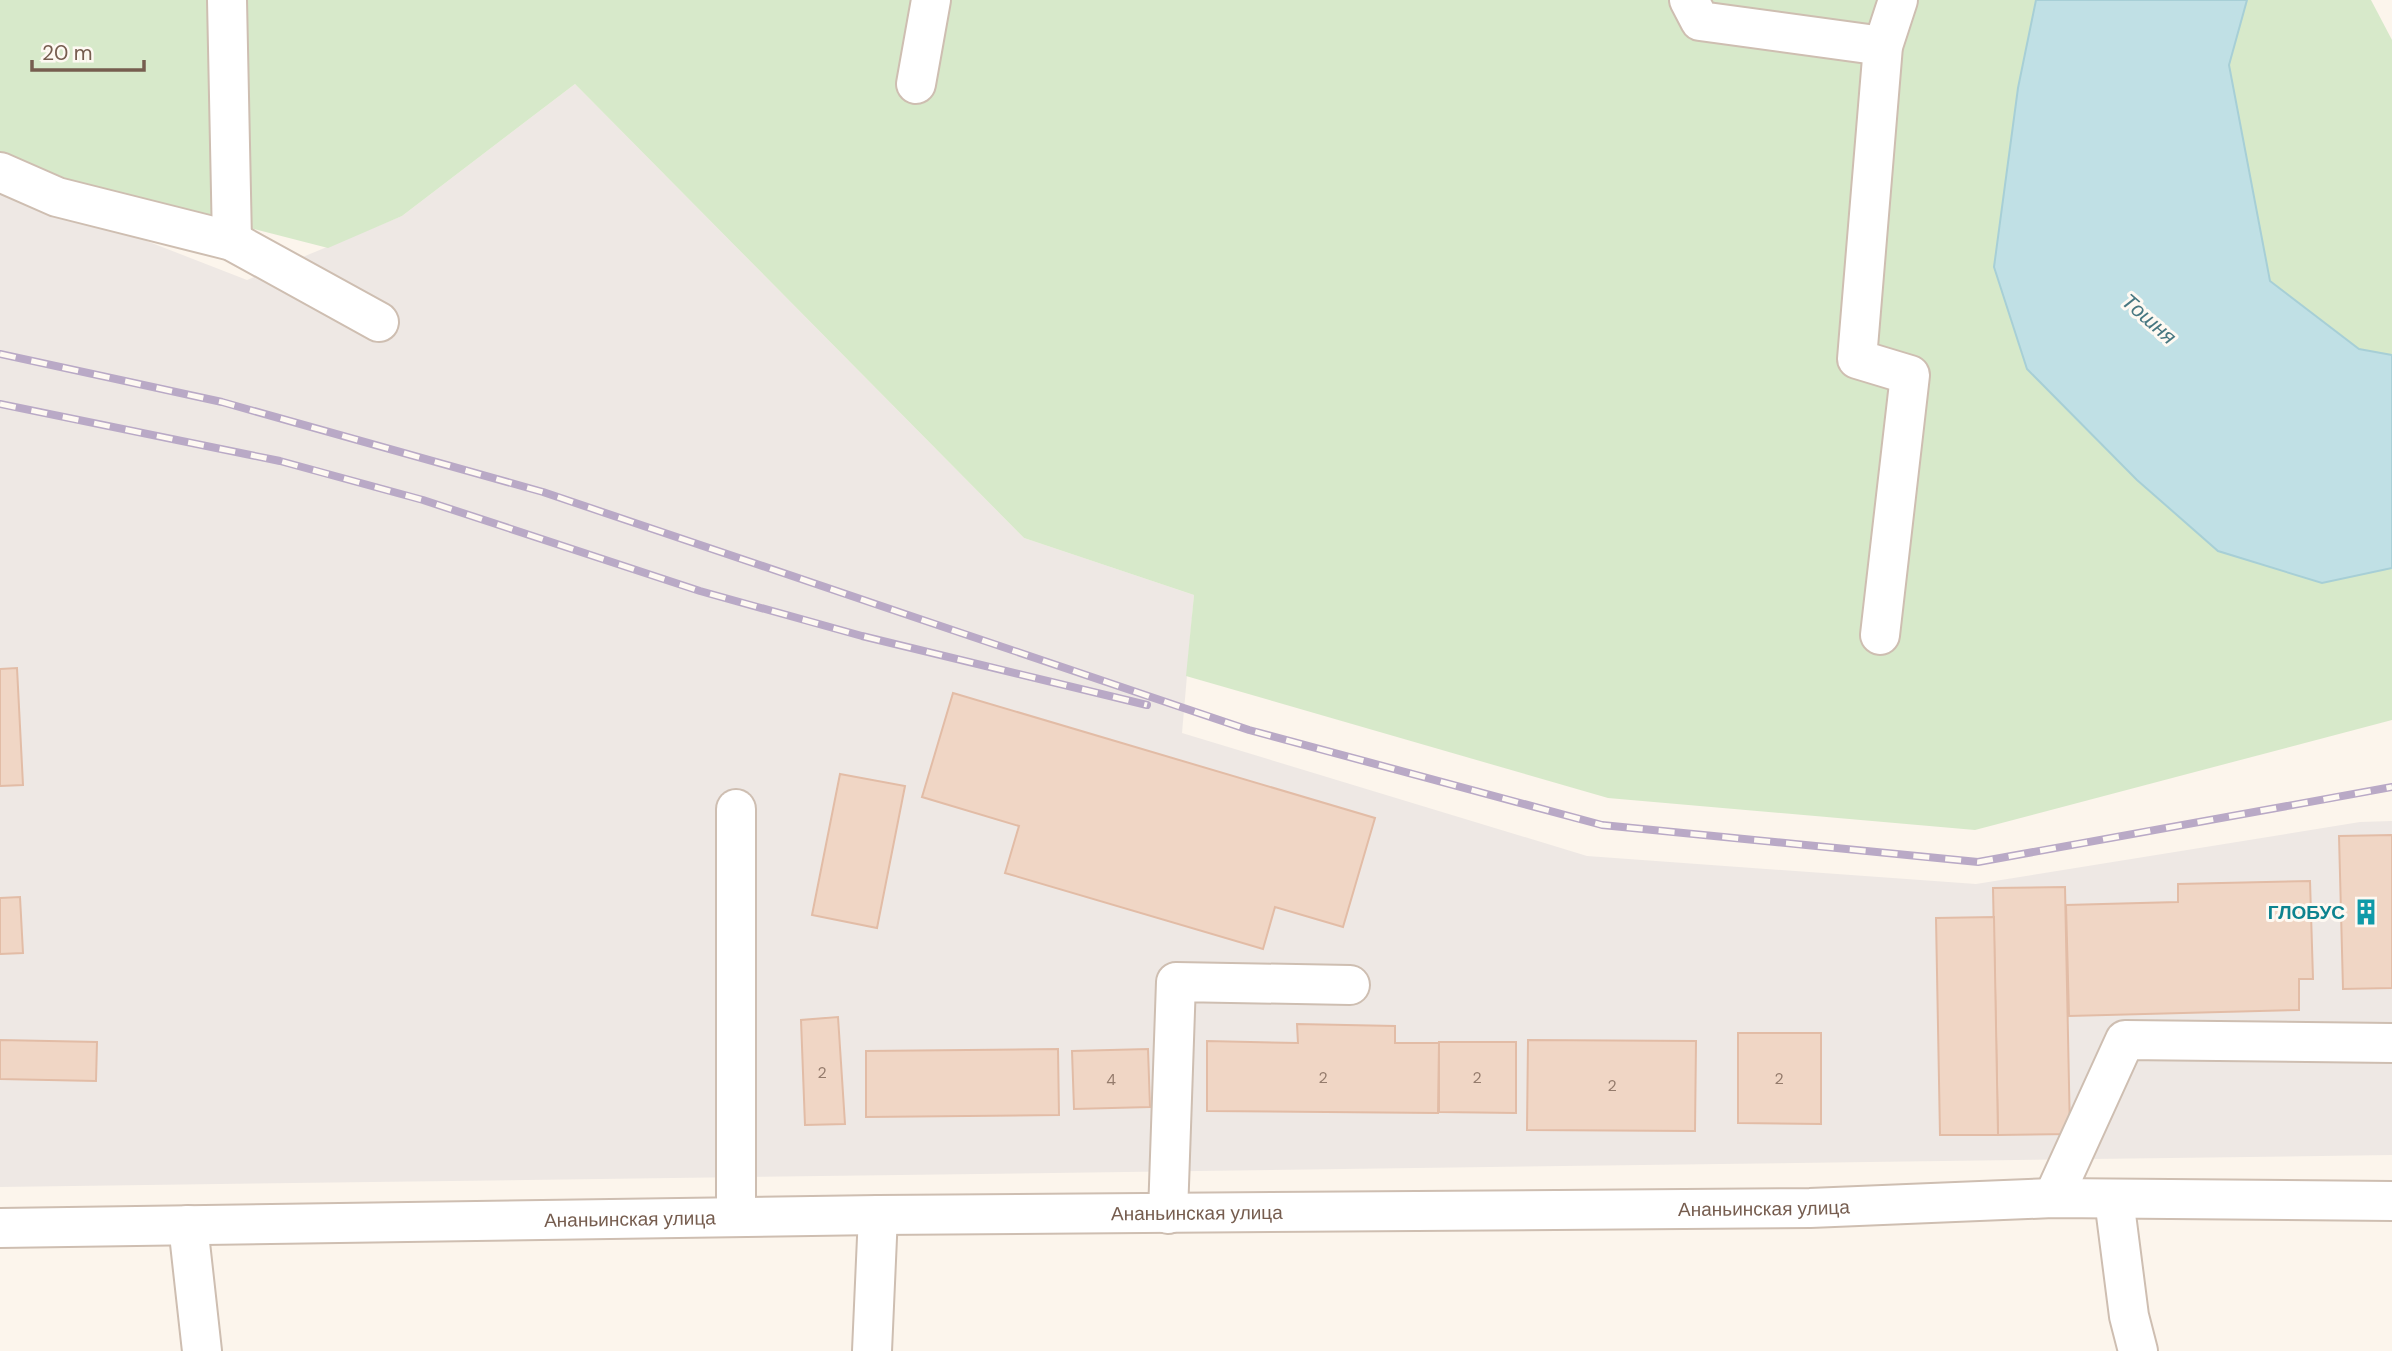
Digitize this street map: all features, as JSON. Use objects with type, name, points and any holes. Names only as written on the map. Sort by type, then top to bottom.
[{"type":"street","points":[[227,0],[232,241]]},
{"type":"street","points":[[916,84],[931,0]]},
{"type":"street","points":[[1689,0],[1700,21],[1883,46]]},
{"type":"street","points":[[1880,635],[1910,375],[1857,359],[1883,46],[1898,0]]},
{"type":"street","points":[[0,173],[57,197],[232,241],[379,322]]},
{"type":"street","points":[[736,809],[736,1217]]},
{"type":"street","points":[[1168,1214],[1176,982],[1350,985]]},
{"type":"street","points":[[2053,1198],[2125,1040],[2392,1043]]},
{"type":"street","name":"Ананьинская улица","points":[[0,1228],[878,1215],[1810,1208],[2053,1198],[2392,1201]]},
{"type":"street","points":[[2114,1199],[2129,1316],[2138,1351]]},
{"type":"street","points":[[872,1351],[878,1215]]},
{"type":"street","points":[[188,1225],[202,1351]]},
{"type":"shaded area","points":[[575,84],[1024,538],[1194,595],[1182,733],[1587,856],[1976,884],[2360,822],[2392,821],[2392,1155],[0,1187],[0,184],[247,280],[402,216]]},
{"type":"green space","points":[[0,0],[2036,0],[2018,88],[2322,583],[2392,568],[2392,720],[1975,830],[1608,798],[1186,676],[1194,595],[1024,538],[575,84],[402,216],[328,248],[58,179],[0,151]]},
{"type":"green space","points":[[2247,0],[2371,0],[2392,40],[2392,355],[2359,350],[2270,281],[2229,65]]},
{"type":"water","name":"Тошня","points":[[2036,0],[2247,0],[2229,65],[2270,281],[2359,349],[2392,355],[2392,568],[2322,583],[2218,551],[2137,480],[2027,369],[1994,267],[2018,88]]},
{"type":"building","points":[[17,668],[23,785],[0,786],[0,669]]},
{"type":"building","points":[[953,693],[1375,818],[1343,927],[1275,907],[1263,949],[1005,873],[1019,826],[922,797]]},
{"type":"building","points":[[840,774],[905,786],[877,928],[812,915]]},
{"type":"building","name":"ГЛОБУС","points":[[2392,835],[2392,988],[2343,989],[2339,836]]},
{"type":"building","points":[[2310,881],[2313,979],[2299,979],[2299,1010],[2069,1016],[2066,905],[2178,902],[2178,884]]},
{"type":"building","points":[[2065,887],[2070,1134],[1998,1135],[1993,888]]},
{"type":"building","points":[[20,897],[23,953],[0,954],[0,898]]},
{"type":"building","points":[[1994,917],[1998,1135],[1940,1135],[1936,918]]},
{"type":"building","points":[[838,1017],[845,1124],[805,1125],[801,1020]]},
{"type":"building","points":[[1297,1024],[1395,1026],[1395,1043],[1439,1043],[1438,1113],[1207,1111],[1207,1041],[1298,1043]]},
{"type":"building","points":[[1738,1033],[1821,1033],[1821,1124],[1738,1123]]},
{"type":"building","points":[[0,1040],[97,1042],[96,1081],[0,1079]]},
{"type":"building","points":[[1528,1040],[1696,1041],[1695,1131],[1527,1130]]},
{"type":"building","points":[[1439,1042],[1516,1042],[1516,1113],[1439,1112]]},
{"type":"building","points":[[1058,1049],[1059,1115],[866,1117],[866,1051]]},
{"type":"building","points":[[1148,1049],[1150,1107],[1074,1109],[1072,1051]]},
{"type":"railway","points":[[0,354],[222,402],[543,492],[1249,730],[1602,825],[1978,862],[2392,787]]},
{"type":"railway","points":[[0,404],[280,461],[423,500],[700,591],[862,636],[1147,705]]},
{"type":"place","name":"ГЛОБУС","points":[[2366,912]]}]
